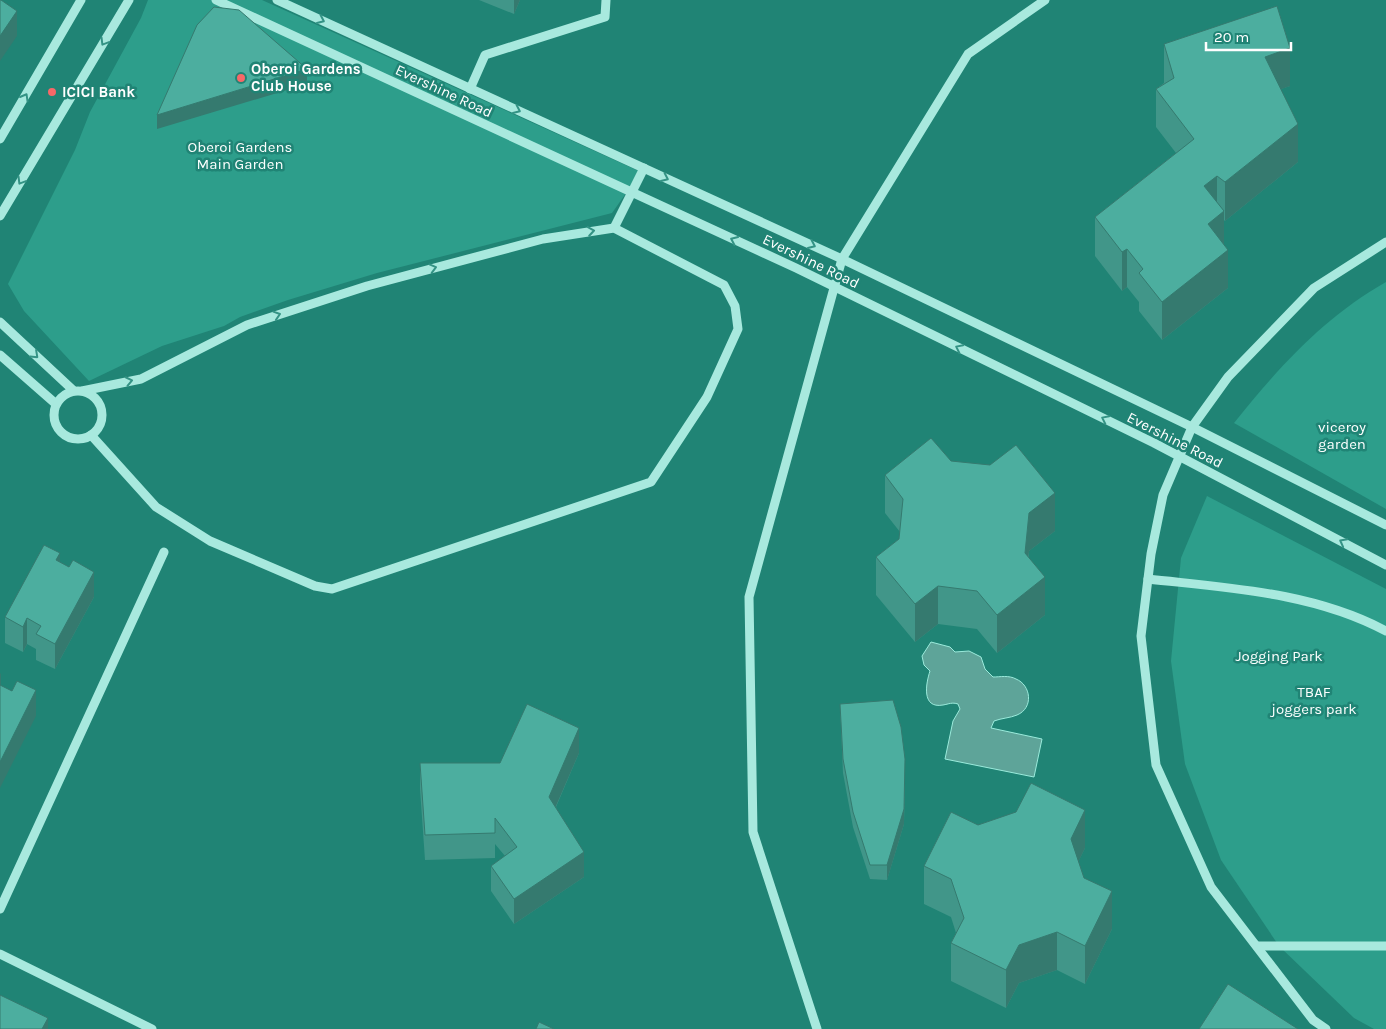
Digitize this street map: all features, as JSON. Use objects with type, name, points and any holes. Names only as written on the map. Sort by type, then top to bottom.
[{"type":"street","points":[[0,140],[81,0]]},
{"type":"street","points":[[0,216],[130,0]]},
{"type":"street","name":"Evershine Road","points":[[216,0],[833,287],[1179,456],[1386,565]]},
{"type":"street","name":"Evershine Road","points":[[277,0],[842,259],[1192,427],[1386,525]]},
{"type":"street","points":[[470,89],[485,55],[605,17],[606,0]]},
{"type":"street","points":[[817,1029],[753,832],[749,597],[842,259],[968,54],[1045,0]]},
{"type":"street","points":[[614,228],[644,168]]},
{"type":"street","points":[[0,322],[78,391],[95,399],[102,413],[101,422],[91,434],[75,439],[61,432],[54,419],[56,404],[60,398],[78,391],[141,379],[247,325],[367,286],[543,239],[614,228],[724,285],[735,306],[738,329],[708,396],[651,482],[332,589],[315,586],[210,541],[156,507],[91,434]]},
{"type":"street","points":[[1326,1029],[1313,1020],[1211,886],[1156,765],[1141,636],[1150,554],[1163,496],[1192,427],[1228,377],[1314,288],[1386,242]]},
{"type":"street","points":[[0,355],[56,404]]},
{"type":"street","points":[[0,909],[164,552]]},
{"type":"street","points":[[1148,579],[1275,593],[1367,620],[1386,631]]},
{"type":"street","points":[[1257,946],[1386,946]]},
{"type":"street","points":[[0,954],[152,1029]]},
{"type":"green space","name":"Oberoi Gardens Main Garden","points":[[148,0],[262,0],[641,172],[612,213],[377,273],[288,300],[240,317],[224,326],[162,346],[89,381],[24,311],[8,284],[75,150],[90,112],[141,18]]},
{"type":"green space","name":"viceroy garden","points":[[1386,282],[1386,509],[1234,423],[1285,363],[1322,327],[1363,296]]},
{"type":"green space","name":"Jogging Park","points":[[1207,496],[1386,589],[1386,1029],[1374,1029],[1354,1018],[1279,946],[1221,860],[1185,764],[1171,661],[1181,558]]},
{"type":"water","points":[[931,642],[950,647],[955,652],[969,651],[981,657],[985,669],[993,677],[1013,678],[1025,686],[1028,702],[1022,712],[994,721],[991,728],[1042,739],[1034,777],[945,759],[953,721],[960,709],[958,704],[936,705],[928,699],[927,682],[930,671],[924,665],[922,656]]},
{"type":"building","points":[[0,0],[17,11],[0,36]]},
{"type":"building","points":[[1277,6],[1290,48],[1265,57],[1298,124],[1225,182],[1217,176],[1204,186],[1224,211],[1208,224],[1228,250],[1162,302],[1139,273],[1143,269],[1127,249],[1122,252],[1095,217],[1194,139],[1156,89],[1174,78],[1164,44]]},
{"type":"building","name":"Oberoi Gardens Club House","points":[[214,7],[239,10],[307,69],[157,115],[197,25]]},
{"type":"building","points":[[931,438],[951,461],[990,465],[1016,445],[1055,493],[1029,513],[1025,553],[1045,577],[997,615],[977,591],[938,586],[915,604],[876,557],[899,539],[903,499],[885,475]]},
{"type":"building","points":[[44,545],[60,553],[56,560],[69,567],[73,560],[94,572],[55,644],[36,634],[41,626],[27,618],[23,627],[5,617]]},
{"type":"building","points":[[17,681],[36,690],[0,762],[0,685],[12,691]]},
{"type":"building","points":[[893,700],[901,727],[905,759],[904,809],[887,865],[870,865],[853,812],[843,759],[840,704]]},
{"type":"building","points":[[527,704],[579,728],[549,797],[584,852],[514,899],[491,866],[517,847],[495,818],[495,833],[425,835],[420,763],[500,763]]},
{"type":"building","points":[[1031,783],[1085,810],[1071,839],[1084,878],[1112,891],[1085,946],[1057,932],[1019,945],[1006,970],[951,943],[964,918],[951,879],[924,866],[951,812],[978,825],[1016,812]]},
{"type":"building","points":[[1228,984],[1298,1029],[1199,1029]]},
{"type":"building","points":[[0,995],[48,1018],[42,1029],[0,1029]]},
{"type":"building","points":[[539,1022],[554,1029],[536,1029]]},
{"type":"place","name":"Oberoi Gardens Club House","points":[[241,78]]},
{"type":"place","name":"ICICI Bank","points":[[52,92]]},
{"type":"park label","name":"TBAF joggers park","points":[[1314,700]]}]
